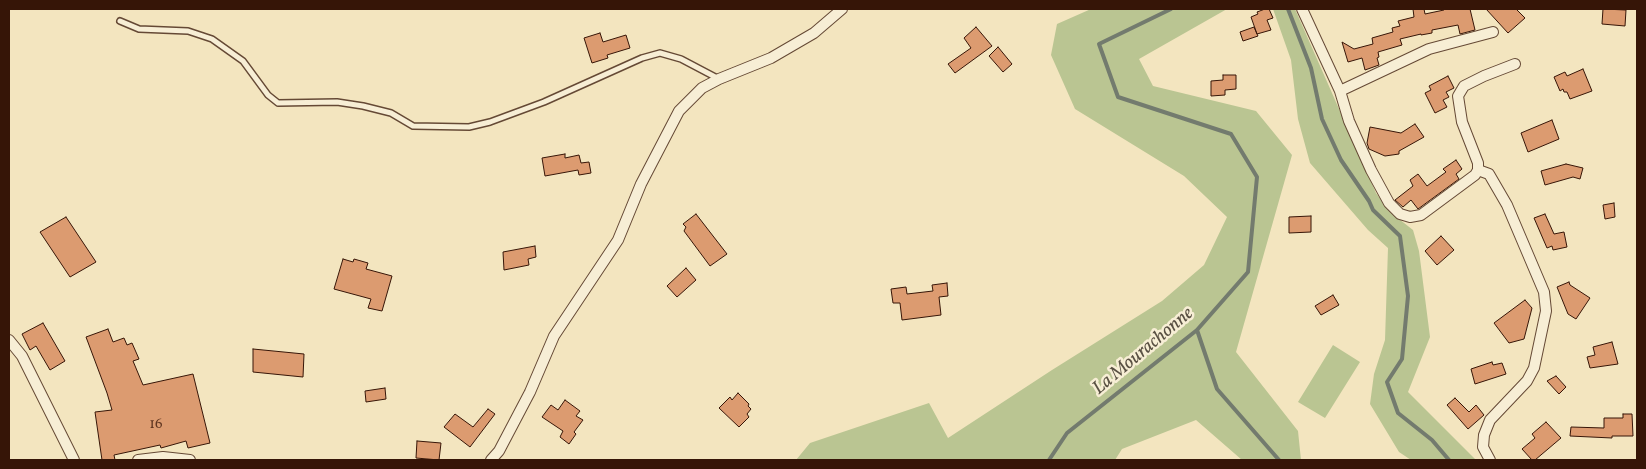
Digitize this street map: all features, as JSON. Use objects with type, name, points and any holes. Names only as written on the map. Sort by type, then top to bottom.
[{"type":"street","points":[[491,460],[499,452],[530,392],[554,336],[618,240],[641,184],[679,111],[702,88],[771,58],[814,34],[842,9]]},
{"type":"street","points":[[1302,9],[1340,91],[1349,120],[1371,170],[1389,203],[1400,214],[1410,216],[1421,214],[1475,175],[1478,170],[1476,156],[1462,122],[1458,96],[1464,86],[1515,64]]},
{"type":"street","points":[[1340,91],[1429,49],[1494,32]]},
{"type":"street","points":[[1478,170],[1489,174],[1508,205],[1544,292],[1546,312],[1534,368],[1526,381],[1490,420],[1484,434],[1483,447],[1490,460]]},
{"type":"street","points":[[9,340],[22,356],[74,460]]},
{"type":"street","points":[[138,460],[163,457],[190,460]]},
{"type":"lane","points":[[120,21],[139,29],[188,31],[212,39],[243,61],[268,95],[278,103],[337,102],[363,106],[391,113],[413,126],[468,126],[490,122],[544,102],[633,62],[660,53],[681,59],[719,79]]},
{"type":"green space","points":[[1091,9],[1227,9],[1139,59],[1153,86],[1256,111],[1292,155],[1236,352],[1298,431],[1301,460],[1242,460],[1196,420],[1122,449],[1115,460],[796,460],[810,443],[929,403],[948,438],[1162,301],[1204,265],[1227,217],[1184,176],[1075,109],[1051,55],[1057,24]]},
{"type":"green space","points":[[1273,9],[1295,9],[1376,193],[1390,212],[1413,230],[1419,251],[1430,337],[1408,392],[1476,460],[1411,460],[1399,452],[1370,404],[1374,374],[1385,340],[1388,248],[1368,230],[1310,163],[1298,119],[1291,60]]},
{"type":"green space","points":[[1333,345],[1360,362],[1325,418],[1298,402]]},
{"type":"building","points":[[1269,9],[1273,18],[1267,20],[1271,30],[1257,34],[1251,17],[1258,14],[1257,12]]},
{"type":"building","points":[[1413,9],[1424,9],[1425,14],[1443,9],[1470,9],[1475,30],[1460,34],[1458,25],[1432,30],[1432,33],[1400,39],[1402,45],[1378,52],[1379,65],[1365,70],[1362,58],[1348,62],[1342,42],[1354,49],[1373,44],[1372,38],[1393,32],[1392,28],[1400,26],[1398,21],[1414,17]]},
{"type":"building","points":[[1486,9],[1516,9],[1525,18],[1508,33]]},
{"type":"building","points":[[1603,9],[1626,10],[1625,26],[1602,24]]},
{"type":"building","points":[[976,27],[992,46],[955,73],[948,64],[971,48],[964,38]]},
{"type":"building","points":[[1254,27],[1258,36],[1243,41],[1240,32]]},
{"type":"building","points":[[600,33],[603,42],[626,35],[630,48],[607,55],[608,58],[592,63],[584,38]]},
{"type":"building","points":[[998,47],[1012,64],[1003,72],[989,56]]},
{"type":"building","points":[[1583,69],[1592,91],[1570,99],[1567,92],[1564,92],[1563,89],[1560,91],[1554,77],[1565,72],[1567,76]]},
{"type":"building","points":[[1223,75],[1236,75],[1236,89],[1225,90],[1225,95],[1211,96],[1211,81],[1223,80]]},
{"type":"building","points":[[1448,76],[1454,88],[1446,92],[1449,97],[1443,100],[1447,107],[1435,113],[1425,93],[1431,90],[1429,86]]},
{"type":"building","points":[[1552,120],[1559,139],[1528,152],[1521,133]]},
{"type":"building","points":[[1415,124],[1424,137],[1399,151],[1399,154],[1385,156],[1369,149],[1367,143],[1370,127],[1401,133]]},
{"type":"building","points":[[565,154],[565,158],[579,155],[581,163],[589,162],[591,173],[579,175],[578,170],[545,176],[542,158]]},
{"type":"building","points":[[1456,160],[1462,169],[1456,174],[1459,179],[1418,209],[1411,200],[1403,207],[1395,200],[1413,186],[1410,180],[1418,174],[1427,186],[1446,172],[1443,169]]},
{"type":"building","points":[[1566,164],[1583,168],[1580,179],[1573,177],[1545,185],[1541,171]]},
{"type":"building","points":[[1614,203],[1615,217],[1605,219],[1603,205]]},
{"type":"building","points":[[696,214],[727,254],[710,266],[684,231],[686,227],[683,224]]},
{"type":"building","points":[[1545,214],[1554,234],[1564,232],[1567,247],[1553,250],[1552,246],[1547,248],[1534,218]]},
{"type":"building","points":[[1311,216],[1311,232],[1289,233],[1289,217]]},
{"type":"building","points":[[66,217],[96,262],[70,277],[40,232]]},
{"type":"building","points":[[1441,236],[1454,250],[1437,265],[1425,251]]},
{"type":"building","points":[[535,246],[536,257],[528,259],[529,265],[504,270],[503,252]]},
{"type":"building","points":[[343,259],[353,262],[354,259],[368,263],[366,269],[392,276],[382,311],[368,308],[371,299],[334,289]]},
{"type":"building","points":[[686,268],[696,280],[677,297],[667,286]]},
{"type":"building","points":[[1569,282],[1570,285],[1590,298],[1576,319],[1568,314],[1557,287]]},
{"type":"building","points":[[947,283],[948,296],[939,297],[941,315],[902,320],[900,303],[893,303],[891,289],[906,287],[907,294],[933,291],[932,285]]},
{"type":"building","points":[[1333,295],[1339,305],[1321,315],[1315,306]]},
{"type":"building","points":[[1525,300],[1532,308],[1524,339],[1509,343],[1494,323]]},
{"type":"building","points":[[43,323],[65,361],[50,370],[36,346],[30,350],[22,334]]},
{"type":"building","points":[[108,329],[113,342],[124,338],[127,345],[132,343],[139,359],[133,361],[143,385],[193,374],[210,443],[188,448],[186,441],[161,448],[160,445],[114,455],[115,460],[102,460],[95,412],[112,410],[86,337]]},
{"type":"building","points":[[1612,342],[1618,364],[1590,368],[1587,357],[1595,355],[1593,347]]},
{"type":"building","points":[[253,349],[304,354],[303,377],[253,372]]},
{"type":"building","points":[[1492,362],[1493,365],[1502,363],[1506,374],[1475,384],[1471,369]]},
{"type":"building","points":[[1556,376],[1566,387],[1559,394],[1547,381]]},
{"type":"building","points":[[385,388],[386,399],[366,402],[365,391]]},
{"type":"building","points":[[738,393],[749,404],[748,406],[751,409],[747,414],[749,417],[739,427],[719,408],[730,397],[732,400]]},
{"type":"building","points":[[1455,398],[1469,412],[1476,405],[1484,415],[1468,429],[1447,405]]},
{"type":"building","points":[[565,400],[580,411],[576,416],[583,420],[574,432],[576,434],[569,444],[560,437],[563,431],[542,417],[551,405],[558,410]]},
{"type":"building","points":[[488,409],[495,414],[470,447],[444,427],[455,414],[473,427]]},
{"type":"building","points":[[1623,414],[1632,414],[1633,436],[1612,436],[1612,438],[1570,436],[1571,427],[1604,428],[1604,418],[1623,418]]},
{"type":"building","points":[[1546,422],[1561,438],[1535,460],[1532,460],[1522,449],[1535,438],[1532,434]]},
{"type":"building","points":[[417,441],[441,443],[439,460],[416,458]]},
{"type":"waterway","name":"La Mourachonne","points":[[1049,460],[1067,433],[1197,330],[1248,272],[1257,177],[1231,134],[1118,97],[1099,44],[1171,9]]},
{"type":"waterway","points":[[1288,9],[1311,68],[1322,119],[1341,160],[1373,210],[1400,236],[1408,296],[1402,359],[1387,382],[1398,413],[1432,440],[1449,460]]},
{"type":"waterway","points":[[1197,330],[1217,389],[1279,460]]}]
